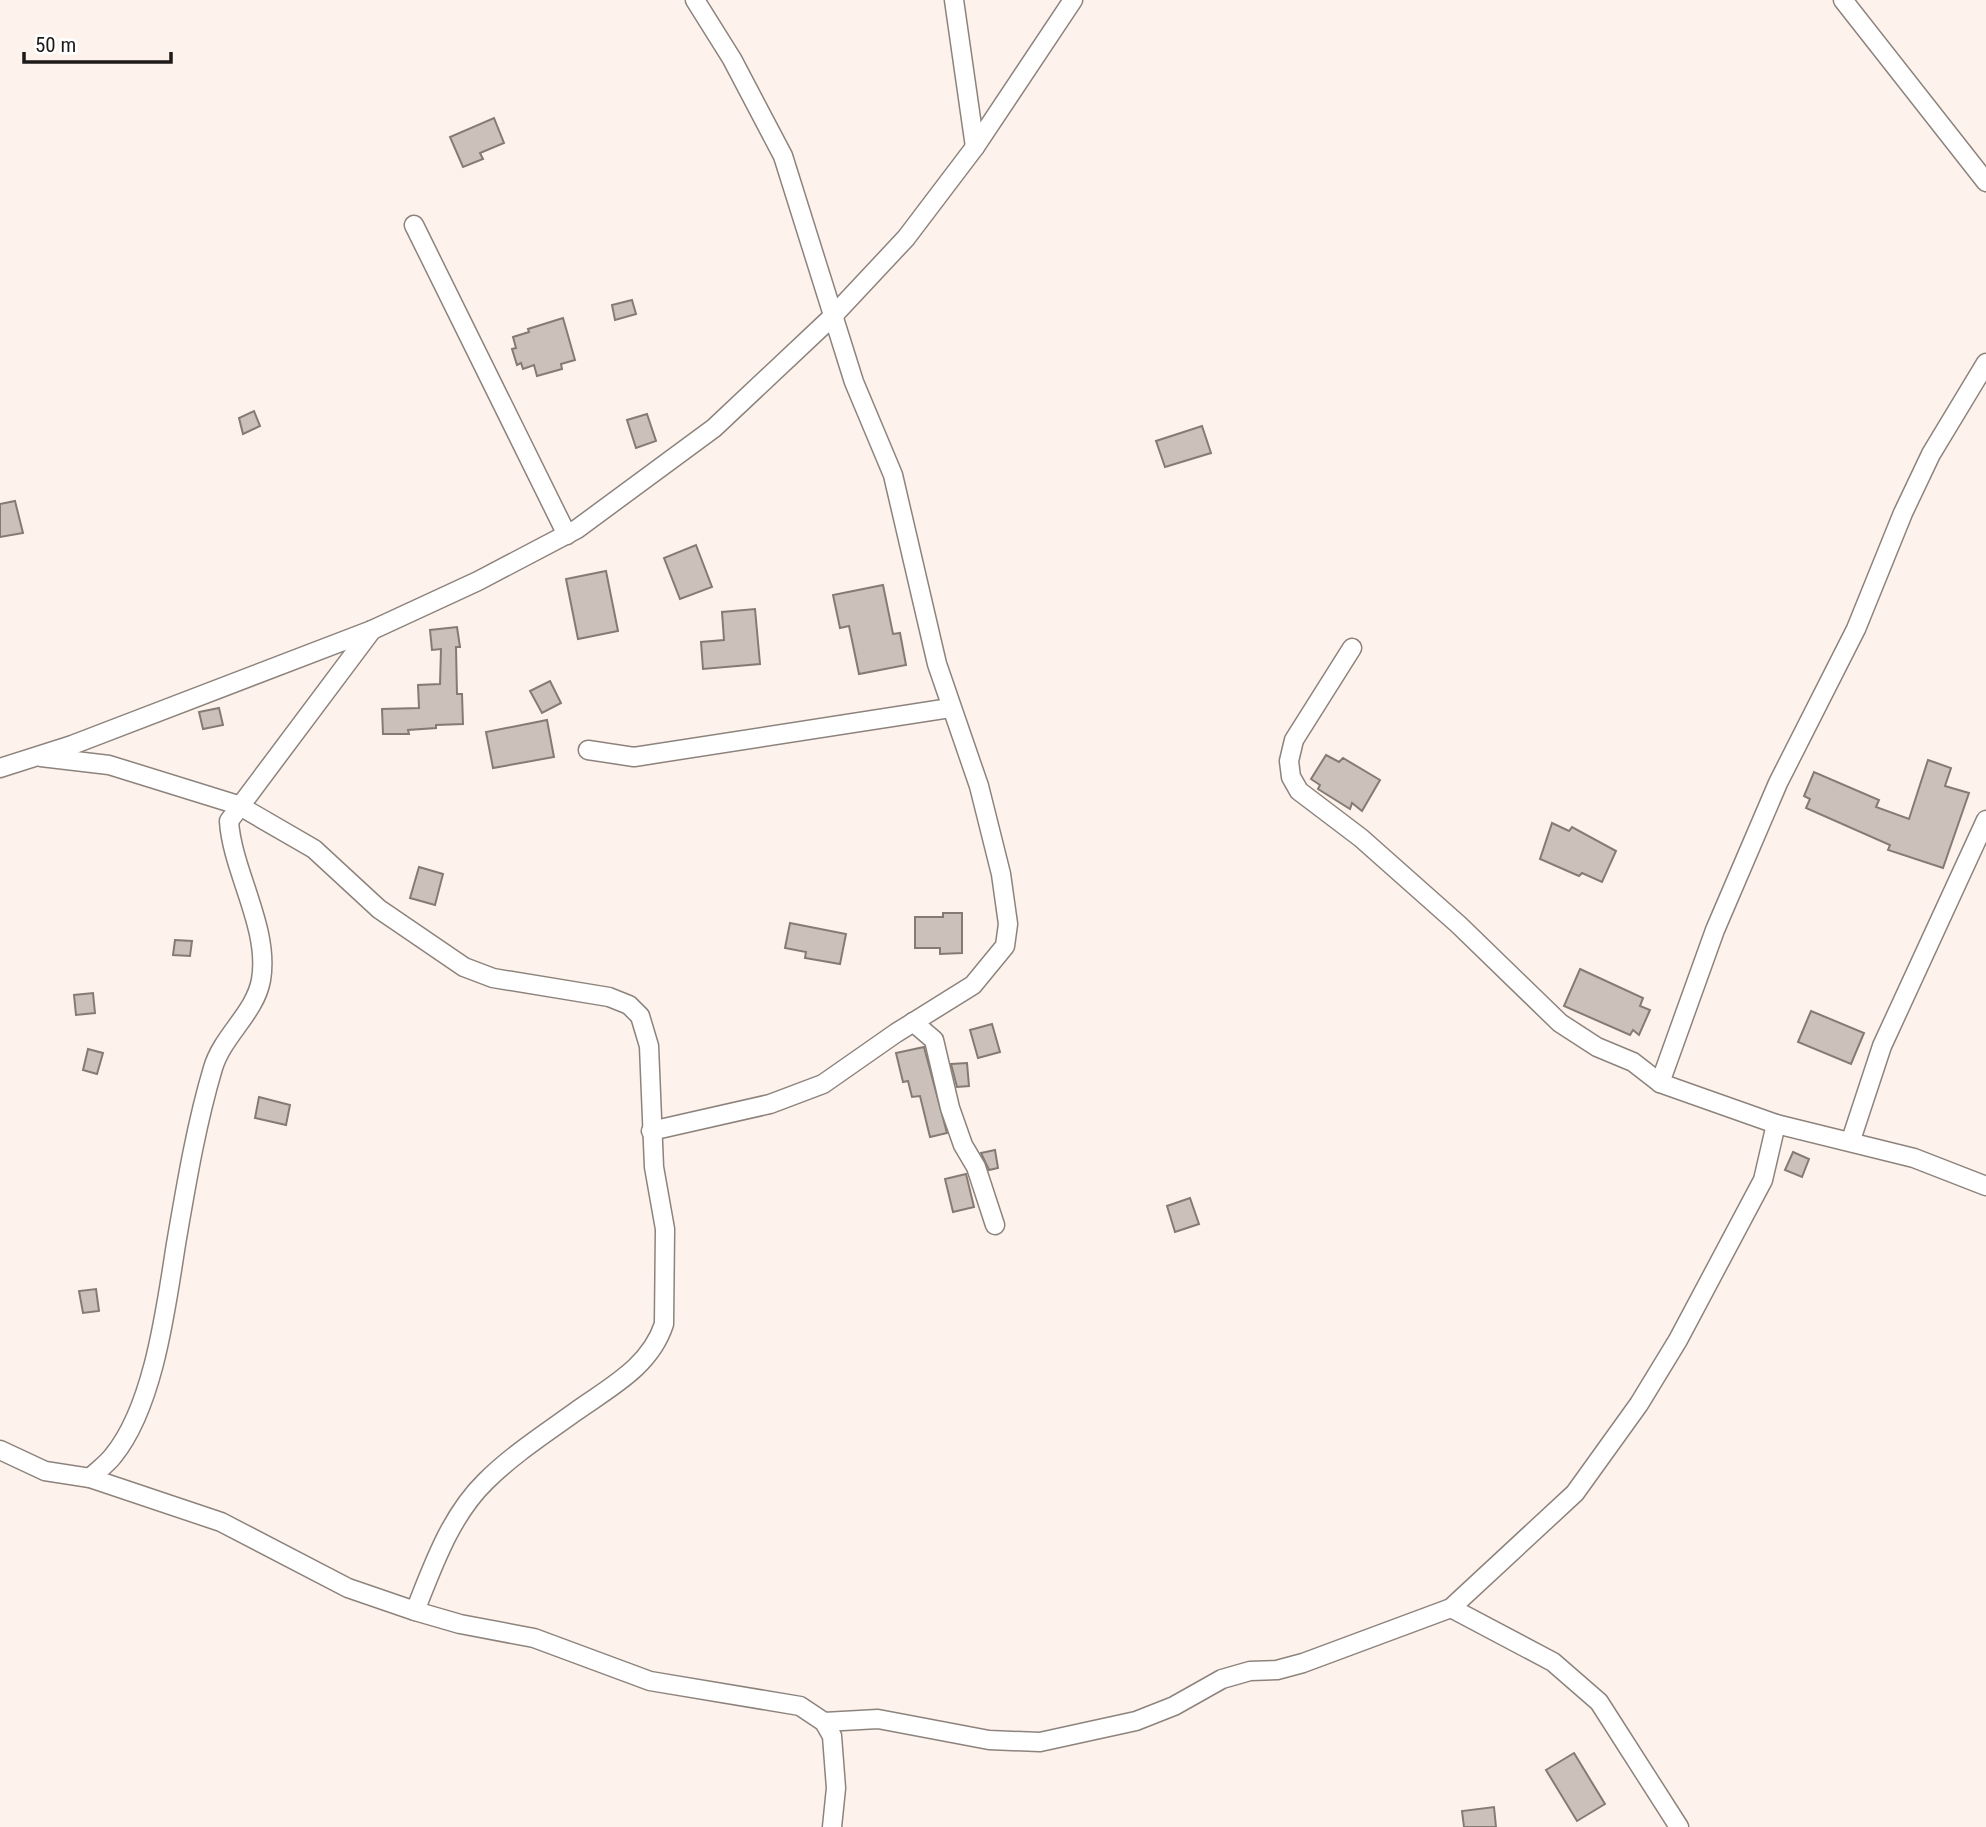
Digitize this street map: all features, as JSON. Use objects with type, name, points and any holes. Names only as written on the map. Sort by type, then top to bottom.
[{"type":"street","points":[[651,1131],[770,1104],[805,1093],[840,1074],[913,1022],[973,985],[1005,946],[1008,924],[1001,874],[979,786],[937,664],[903,509],[832,317],[783,156],[732,59],[695,0]]},
{"type":"street","points":[[954,0],[975,147]]},
{"type":"street","points":[[0,768],[41,757],[372,630],[478,582],[567,535],[714,428],[832,317],[906,238],[975,147],[1073,0]]},
{"type":"street","points":[[1843,0],[1910,90],[1986,182]]},
{"type":"street","points":[[414,225],[567,535]]},
{"type":"street","points":[[1660,1083],[1720,919],[1778,783],[1856,629],[1903,513],[1931,454],[1986,363]]},
{"type":"street","points":[[90,1478],[113,1456],[139,1406],[164,1319],[186,1186],[213,1070],[225,1042],[254,1001],[261,981],[262,962],[254,915],[230,839],[229,821],[238,805],[372,630]]},
{"type":"street","points":[[1352,648],[1294,740],[1289,761],[1291,777],[1299,791],[1361,838],[1459,925],[1560,1023],[1597,1047],[1633,1062],[1660,1083],[1776,1124],[1851,1140],[1914,1158],[1986,1186]]},
{"type":"street","points":[[588,750],[634,757],[950,708]]},
{"type":"street","points":[[41,757],[109,765],[238,805],[314,849],[379,909],[464,967],[493,978],[609,997],[629,1005],[640,1016],[646,1030],[651,1131],[665,1229],[664,1324],[660,1338],[622,1381],[487,1479],[469,1500],[434,1562],[415,1611]]},
{"type":"street","points":[[1851,1140],[1882,1046],[1986,820]]},
{"type":"street","points":[[913,1022],[934,1040],[950,1108],[963,1146],[976,1167],[995,1225]]},
{"type":"street","points":[[824,1722],[878,1719],[989,1740],[1040,1742],[1136,1721],[1174,1706],[1222,1679],[1250,1671],[1277,1670],[1303,1663],[1451,1608],[1575,1493],[1639,1404],[1678,1340],[1763,1180],[1776,1124]]},
{"type":"street","points":[[0,1450],[45,1471],[90,1478],[221,1522],[348,1588],[415,1611],[460,1625],[534,1638],[640,1679],[800,1706],[824,1722],[832,1736],[836,1788],[832,1827]]},
{"type":"street","points":[[1451,1608],[1553,1662],[1599,1702],[1679,1827]]},
{"type":"building","points":[[494,118],[504,143],[480,153],[483,159],[463,167],[450,137]]},
{"type":"building","points":[[632,300],[636,314],[615,320],[612,305]]},
{"type":"building","points":[[563,318],[575,360],[561,364],[562,369],[537,376],[534,365],[523,369],[521,363],[517,365],[512,349],[516,348],[513,337],[529,332],[528,329]]},
{"type":"building","points":[[254,411],[260,426],[243,434],[239,418]]},
{"type":"building","points":[[647,414],[656,441],[636,448],[627,420]]},
{"type":"building","points":[[1202,426],[1211,453],[1165,467],[1156,441]]},
{"type":"building","points":[[15,501],[23,533],[0,537],[0,504]]},
{"type":"building","points":[[696,545],[712,587],[680,599],[664,558]]},
{"type":"building","points":[[606,571],[618,631],[578,639],[566,579]]},
{"type":"building","points":[[883,585],[893,634],[900,633],[906,665],[859,674],[849,626],[840,628],[833,595]]},
{"type":"building","points":[[755,609],[760,664],[703,669],[701,642],[724,640],[722,612]]},
{"type":"building","points":[[457,627],[460,647],[456,647],[457,694],[462,694],[463,724],[408,730],[409,734],[383,734],[382,709],[419,708],[418,685],[440,684],[441,649],[432,650],[430,630]]},
{"type":"building","points":[[550,681],[561,703],[542,713],[530,691]]},
{"type":"building","points":[[219,708],[223,725],[203,729],[199,712]]},
{"type":"building","points":[[547,720],[554,757],[493,768],[486,732]]},
{"type":"building","points":[[1326,755],[1339,762],[1343,758],[1380,780],[1362,811],[1352,803],[1350,809],[1318,789],[1320,785],[1311,779]]},
{"type":"building","points":[[1928,760],[1951,768],[1945,786],[1969,793],[1943,868],[1888,850],[1890,845],[1806,808],[1810,799],[1804,796],[1814,772],[1879,800],[1876,807],[1909,819]]},
{"type":"building","points":[[1552,823],[1569,831],[1572,827],[1616,851],[1602,882],[1582,873],[1579,876],[1540,859]]},
{"type":"building","points":[[419,867],[443,874],[435,905],[410,898]]},
{"type":"building","points":[[943,913],[962,913],[962,953],[940,954],[940,948],[915,948],[915,917],[943,917]]},
{"type":"building","points":[[790,923],[846,934],[840,964],[805,958],[806,952],[785,948]]},
{"type":"building","points":[[175,940],[192,941],[190,956],[173,955]]},
{"type":"building","points":[[1580,969],[1643,998],[1640,1006],[1650,1010],[1639,1035],[1633,1030],[1630,1035],[1564,1006]]},
{"type":"building","points":[[93,993],[95,1013],[76,1015],[74,995]]},
{"type":"building","points":[[1811,1011],[1864,1033],[1851,1064],[1798,1042]]},
{"type":"building","points":[[992,1024],[1000,1052],[978,1058],[970,1030]]},
{"type":"building","points":[[924,1047],[947,1133],[930,1137],[920,1096],[912,1097],[908,1081],[903,1082],[896,1053]]},
{"type":"building","points":[[88,1049],[103,1053],[97,1074],[83,1070]]},
{"type":"building","points":[[967,1063],[969,1086],[957,1087],[951,1064]]},
{"type":"building","points":[[259,1097],[290,1105],[286,1125],[255,1118]]},
{"type":"building","points":[[995,1150],[998,1168],[989,1170],[981,1153]]},
{"type":"building","points":[[1793,1152],[1809,1159],[1802,1177],[1785,1170]]},
{"type":"building","points":[[966,1174],[974,1207],[953,1212],[945,1179]]},
{"type":"building","points":[[1190,1198],[1199,1224],[1175,1232],[1167,1206]]},
{"type":"building","points":[[96,1289],[99,1311],[83,1313],[79,1291]]},
{"type":"building","points":[[1574,1753],[1605,1804],[1577,1821],[1546,1770]]},
{"type":"building","points":[[1494,1807],[1496,1827],[1464,1827],[1462,1811]]}]
